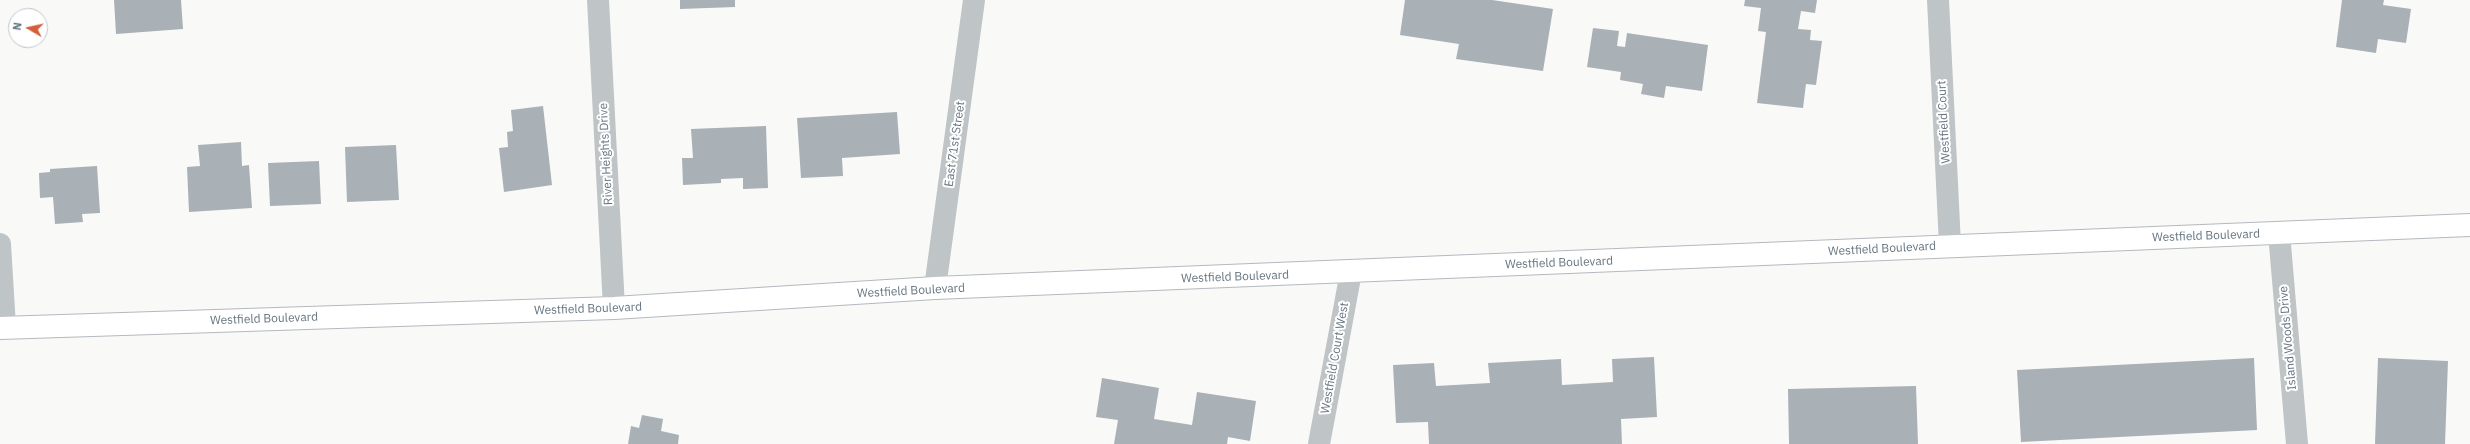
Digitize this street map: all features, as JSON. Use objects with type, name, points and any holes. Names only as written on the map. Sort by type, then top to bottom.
[{"type":"street","name":"River Heights Drive","points":[[598,0],[614,308]]},
{"type":"street","name":"East 71st Street","points":[[935,288],[974,0]]},
{"type":"street","name":"Westfield Court","points":[[1938,0],[1950,245]]},
{"type":"street","name":"Westfield Boulevard","points":[[2,327],[614,308],[935,288],[1350,272],[1950,245],[2470,225]]},
{"type":"street","name":"Island Woods Drive","points":[[2279,233],[2297,444]]},
{"type":"street","points":[[0,244],[2,327]]},
{"type":"street","name":"Westfield Court West","points":[[1319,444],[1350,272]]},
{"type":"building","points":[[114,0],[181,0],[183,29],[116,34]]},
{"type":"building","points":[[680,0],[735,0],[735,7],[680,9]]},
{"type":"building","points":[[1405,0],[1492,0],[1553,9],[1543,71],[1456,59],[1459,44],[1400,35]]},
{"type":"building","points":[[1745,0],[1817,0],[1815,13],[1801,11],[1798,29],[1811,30],[1810,40],[1822,41],[1816,85],[1806,84],[1803,108],[1757,103],[1766,32],[1758,31],[1761,8],[1744,6]]},
{"type":"building","points":[[2342,0],[2384,0],[2383,5],[2411,9],[2406,43],[2378,39],[2376,53],[2336,47]]},
{"type":"building","points":[[1593,28],[1619,31],[1617,46],[1625,47],[1627,33],[1708,45],[1702,91],[1666,86],[1664,98],[1641,94],[1643,84],[1620,80],[1621,72],[1587,67]]},
{"type":"building","points":[[543,106],[552,185],[504,192],[499,148],[508,147],[507,132],[513,131],[511,110]]},
{"type":"building","points":[[897,112],[900,154],[842,158],[843,176],[801,178],[797,118]]},
{"type":"building","points":[[766,126],[768,188],[743,189],[743,178],[721,179],[721,183],[683,185],[682,158],[693,158],[691,129]]},
{"type":"building","points":[[241,142],[242,166],[249,165],[252,208],[189,212],[187,167],[200,166],[198,145]]},
{"type":"building","points":[[396,145],[399,200],[347,202],[345,147]]},
{"type":"building","points":[[319,161],[321,204],[270,206],[268,163]]},
{"type":"building","points":[[97,166],[100,213],[82,214],[83,222],[55,224],[53,197],[40,198],[39,173],[50,172],[50,169]]},
{"type":"building","points":[[1654,357],[1657,417],[1621,419],[1622,444],[1429,444],[1428,422],[1396,423],[1393,365],[1434,363],[1436,386],[1490,383],[1488,363],[1561,359],[1562,385],[1613,382],[1612,359]]},
{"type":"building","points":[[2254,358],[2257,430],[2021,442],[2017,370]]},
{"type":"building","points":[[2378,358],[2448,361],[2445,444],[2375,444]]},
{"type":"building","points":[[1102,378],[1159,388],[1154,419],[1192,425],[1197,392],[1256,401],[1250,441],[1228,437],[1227,444],[1114,444],[1118,420],[1096,417]]},
{"type":"building","points":[[1916,386],[1918,444],[1789,444],[1788,389]]},
{"type":"building","points":[[642,415],[663,419],[661,431],[679,435],[678,444],[628,444],[631,426],[639,428]]}]
